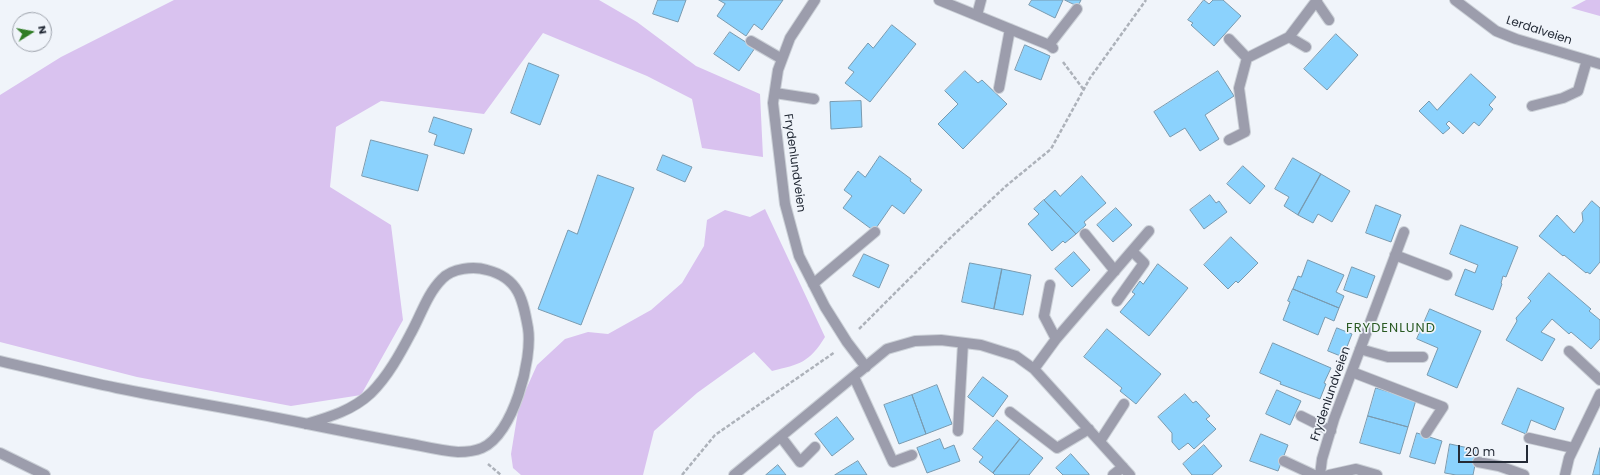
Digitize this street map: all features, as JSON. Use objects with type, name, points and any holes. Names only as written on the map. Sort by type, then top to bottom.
[{"type":"street","name":"Frydenlundveien","points":[[815,0],[790,38],[778,70],[773,103],[785,204],[799,256],[825,307],[847,342],[866,366]]},
{"type":"street","points":[[939,0],[1051,46],[1077,9]]},
{"type":"street","points":[[977,15],[981,0]]},
{"type":"street","points":[[1229,140],[1245,132],[1239,88],[1247,58],[1290,37],[1317,0],[1329,20]]},
{"type":"street","name":"Lerdalveien","points":[[1455,0],[1496,32],[1600,64]]},
{"type":"street","points":[[999,88],[1010,29]]},
{"type":"street","points":[[1290,37],[1306,47]]},
{"type":"street","points":[[1229,40],[1247,58]]},
{"type":"street","points":[[751,41],[782,59]]},
{"type":"street","points":[[1532,106],[1563,98],[1578,91],[1587,60]]},
{"type":"street","points":[[775,93],[814,99]]},
{"type":"street","points":[[1034,369],[1056,340],[1149,231]]},
{"type":"street","points":[[813,284],[875,232]]},
{"type":"street","name":"Frydenlundveien","points":[[1320,475],[1322,459],[1331,430],[1404,232]]},
{"type":"street","points":[[1085,234],[1115,271]]},
{"type":"street","points":[[1117,301],[1144,263],[1132,251]]},
{"type":"street","points":[[1395,255],[1447,275]]},
{"type":"street","points":[[0,361],[116,388],[448,451],[459,452],[481,449],[492,442],[502,430],[518,396],[525,369],[529,333],[520,293],[512,282],[502,276],[483,269],[477,268],[454,272],[443,278],[422,309],[412,332],[393,365],[370,393],[354,406],[338,414],[306,424]]},
{"type":"street","points":[[1050,285],[1044,316],[1056,340]]},
{"type":"street","points":[[734,475],[887,349],[915,341],[941,340],[981,345],[1016,356],[1034,369],[1130,475]]},
{"type":"street","points":[[958,431],[963,342]]},
{"type":"street","points":[[1360,349],[1388,357],[1423,357]]},
{"type":"street","points":[[1569,351],[1600,380]]},
{"type":"street","points":[[1352,372],[1443,407],[1426,433]]},
{"type":"street","points":[[854,377],[894,462],[912,455]]},
{"type":"street","points":[[1565,475],[1573,448],[1600,394]]},
{"type":"street","points":[[1100,441],[1124,404]]},
{"type":"street","points":[[1010,412],[1057,448],[1089,429]]},
{"type":"street","points":[[1301,416],[1331,430]]},
{"type":"street","points":[[780,437],[800,462],[815,447]]},
{"type":"street","points":[[1529,438],[1573,448]]},
{"type":"street","points":[[0,452],[40,474]]},
{"type":"street","points":[[1284,461],[1314,475]]},
{"type":"street","points":[[1478,462],[1499,466],[1524,475]]},
{"type":"street","points":[[1113,475],[1123,466]]},
{"type":"street","points":[[1329,475],[1356,469],[1377,475]]},
{"type":"path","points":[[682,475],[715,435],[847,342],[957,231],[1006,186],[1051,149],[1090,78],[1146,0]]},
{"type":"path","points":[[1051,46],[1084,90]]},
{"type":"shaded area","points":[[174,0],[599,0],[637,22],[696,66],[760,94],[763,157],[702,148],[692,99],[647,76],[543,33],[484,114],[381,101],[336,127],[330,187],[391,225],[403,320],[361,395],[291,406],[137,377],[0,342],[0,95],[61,57]]},
{"type":"shaded area","points":[[1586,0],[1600,0],[1600,16],[1571,8]]},
{"type":"shaded area","points":[[765,209],[825,337],[814,352],[809,357],[797,364],[772,371],[754,352],[697,393],[654,431],[643,475],[521,475],[513,468],[511,454],[519,405],[537,365],[565,339],[588,332],[608,334],[651,310],[682,283],[704,246],[707,220],[725,210],[750,217]]},
{"type":"building","points":[[658,0],[686,0],[678,22],[653,14]]},
{"type":"building","points":[[719,0],[783,0],[762,30],[754,24],[746,36],[717,16],[725,4]]},
{"type":"building","points":[[1032,0],[1063,0],[1055,18],[1029,5]]},
{"type":"building","points":[[1065,0],[1081,0],[1078,6]]},
{"type":"building","points":[[1204,0],[1209,4],[1213,0],[1223,0],[1241,16],[1214,46],[1191,25],[1193,23],[1188,20]]},
{"type":"building","points":[[892,25],[916,44],[870,102],[845,83],[854,72],[848,68],[868,43],[873,48]]},
{"type":"building","points":[[730,32],[755,48],[739,71],[714,54]]},
{"type":"building","points":[[1336,34],[1358,55],[1327,90],[1304,69]]},
{"type":"building","points":[[1025,45],[1050,56],[1041,80],[1015,70]]},
{"type":"building","points":[[529,63],[559,75],[540,125],[511,113]]},
{"type":"building","points":[[965,71],[978,83],[982,80],[1007,104],[963,149],[938,124],[958,104],[945,91]]},
{"type":"building","points":[[1218,71],[1234,96],[1205,115],[1219,139],[1200,151],[1185,128],[1170,137],[1154,112]]},
{"type":"building","points":[[1471,74],[1496,97],[1489,105],[1493,109],[1479,126],[1474,122],[1463,134],[1449,121],[1446,124],[1450,128],[1443,134],[1419,111],[1429,101],[1437,110]]},
{"type":"building","points":[[861,101],[862,127],[831,129],[830,102]]},
{"type":"building","points":[[434,117],[472,129],[464,154],[434,145],[437,135],[429,132]]},
{"type":"building","points":[[371,140],[428,155],[418,191],[362,176]]},
{"type":"building","points":[[663,155],[692,167],[685,182],[657,170]]},
{"type":"building","points":[[880,156],[911,179],[910,181],[922,190],[904,214],[892,205],[874,231],[843,208],[852,196],[844,190],[858,171],[865,177]]},
{"type":"building","points":[[1293,158],[1321,174],[1298,215],[1284,206],[1289,197],[1275,189]]},
{"type":"building","points":[[1243,166],[1265,186],[1250,204],[1227,184]]},
{"type":"building","points":[[1321,174],[1350,191],[1332,222],[1318,214],[1313,223],[1298,215]]},
{"type":"building","points":[[598,175],[634,188],[581,325],[538,309],[568,230],[577,234]]},
{"type":"building","points":[[1082,176],[1106,203],[1084,222],[1086,225],[1076,234],[1044,200],[1055,190],[1060,196]]},
{"type":"building","points":[[1210,195],[1216,203],[1219,201],[1227,212],[1204,229],[1190,210]]},
{"type":"building","points":[[1044,200],[1076,234],[1065,243],[1063,241],[1052,251],[1028,224],[1039,214],[1034,209]]},
{"type":"building","points":[[1592,201],[1600,208],[1600,262],[1590,274],[1587,272],[1586,273],[1564,255],[1563,256],[1539,236],[1557,215],[1574,233],[1583,221],[1582,213]]},
{"type":"building","points":[[1376,205],[1401,215],[1391,242],[1366,233]]},
{"type":"building","points":[[1116,208],[1132,225],[1113,242],[1097,225]]},
{"type":"building","points":[[1461,225],[1518,247],[1506,277],[1503,276],[1502,284],[1493,310],[1455,295],[1465,269],[1475,273],[1478,265],[1450,254]]},
{"type":"building","points":[[1231,237],[1258,263],[1238,283],[1236,281],[1228,289],[1204,265]]},
{"type":"building","points":[[1074,252],[1090,270],[1072,287],[1055,269]]},
{"type":"building","points":[[864,254],[889,265],[879,288],[853,276]]},
{"type":"building","points":[[1308,260],[1344,275],[1336,292],[1344,296],[1339,308],[1293,289],[1298,276],[1301,277]]},
{"type":"building","points":[[970,263],[1002,269],[994,309],[962,302]]},
{"type":"building","points":[[1158,264],[1188,288],[1149,336],[1120,312],[1135,294],[1132,292],[1140,281],[1143,284]]},
{"type":"building","points":[[1352,267],[1375,276],[1367,298],[1344,290]]},
{"type":"building","points":[[1002,269],[1031,275],[1023,315],[994,309]]},
{"type":"building","points":[[1549,273],[1591,309],[1589,311],[1600,320],[1600,339],[1591,349],[1571,332],[1569,334],[1552,319],[1541,332],[1555,339],[1542,361],[1506,340],[1517,321],[1516,318],[1531,301],[1528,298]]},
{"type":"building","points":[[1293,289],[1339,308],[1334,321],[1325,317],[1318,335],[1283,320]]},
{"type":"building","points":[[1430,309],[1481,331],[1457,388],[1427,375],[1438,348],[1417,339]]},
{"type":"building","points":[[1337,328],[1352,334],[1343,357],[1328,351]]},
{"type":"building","points":[[1107,329],[1161,374],[1136,404],[1120,391],[1122,388],[1084,357]]},
{"type":"building","points":[[1273,343],[1331,368],[1324,383],[1326,384],[1320,399],[1280,384],[1281,382],[1260,373]]},
{"type":"building","points":[[983,377],[1008,396],[993,417],[968,397]]},
{"type":"building","points":[[937,385],[952,424],[926,434],[912,395]]},
{"type":"building","points":[[1376,388],[1416,400],[1408,427],[1368,416]]},
{"type":"building","points":[[1518,388],[1564,408],[1555,430],[1531,420],[1526,434],[1502,424]]},
{"type":"building","points":[[1277,390],[1301,401],[1290,425],[1266,414]]},
{"type":"building","points":[[1185,394],[1193,403],[1196,401],[1210,416],[1206,419],[1216,429],[1194,449],[1188,443],[1179,450],[1172,442],[1172,433],[1158,417]]},
{"type":"building","points":[[912,395],[926,434],[899,444],[884,405]]},
{"type":"building","points":[[1368,416],[1408,427],[1400,454],[1360,443]]},
{"type":"building","points":[[837,417],[854,439],[832,456],[815,434]]},
{"type":"building","points":[[997,420],[1020,439],[993,473],[979,462],[983,457],[973,449]]},
{"type":"building","points":[[1417,433],[1442,441],[1435,464],[1410,457]]},
{"type":"building","points":[[1261,434],[1288,445],[1278,471],[1250,461]]},
{"type":"building","points":[[940,439],[944,449],[954,445],[960,461],[927,473],[917,448]]},
{"type":"building","points":[[1020,439],[1043,458],[1029,475],[995,475],[993,473]]},
{"type":"building","points":[[1450,444],[1478,450],[1473,475],[1456,475],[1445,473]]},
{"type":"building","points":[[1204,445],[1222,466],[1212,475],[1192,475],[1183,464]]},
{"type":"building","points":[[1600,448],[1600,475],[1593,475]]},
{"type":"building","points":[[1071,454],[1089,475],[1063,475],[1056,468]]},
{"type":"building","points":[[858,461],[867,475],[835,475]]},
{"type":"building","points":[[778,465],[786,475],[766,475]]},
{"type":"district","name":"FRYDENLUND","points":[[1391,329]]}]
